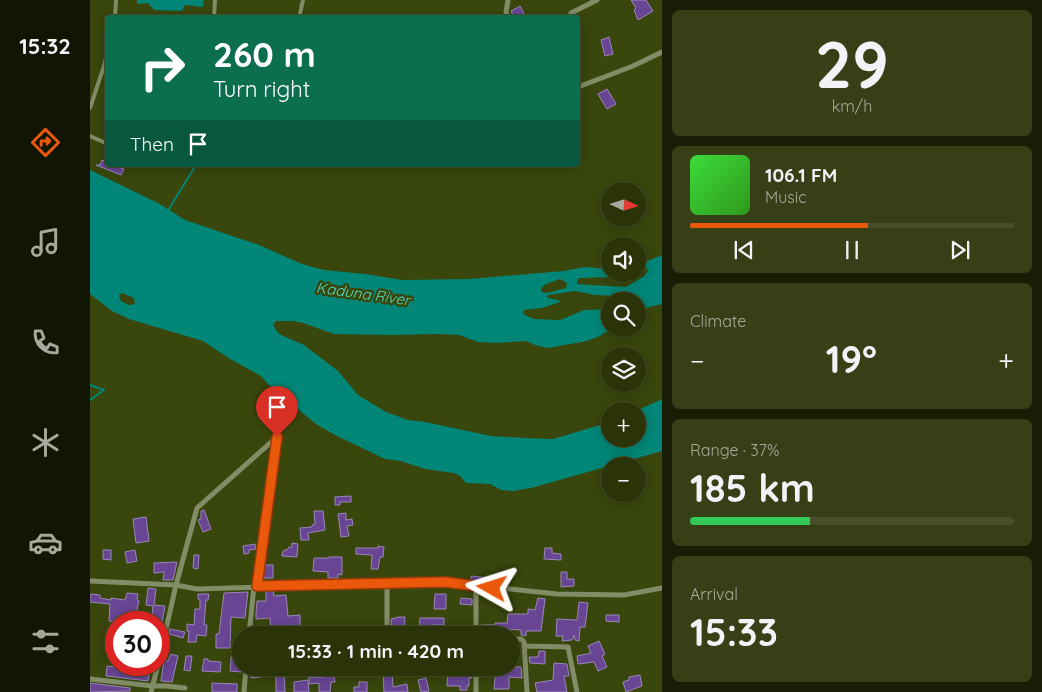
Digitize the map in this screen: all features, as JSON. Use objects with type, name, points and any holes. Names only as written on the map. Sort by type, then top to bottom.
[{"type":"street","points":[[507,15],[508,0]]},
{"type":"street","points":[[571,13],[596,0]]},
{"type":"street","points":[[580,86],[633,66],[662,52]]},
{"type":"street","points":[[170,611],[197,508],[277,437],[250,626]]},
{"type":"street","points":[[90,581],[176,585],[197,589],[445,582],[557,594],[586,595],[624,595],[662,588]]},
{"type":"street","points":[[387,584],[387,626]]},
{"type":"street","points":[[476,586],[476,626]]},
{"type":"street","points":[[520,639],[525,646],[527,692]]},
{"type":"street","points":[[525,646],[568,647],[577,692]]},
{"type":"street","points":[[152,689],[155,676]]},
{"type":"street","points":[[244,692],[245,676]]},
{"type":"street","points":[[476,676],[476,692]]},
{"type":"street","points":[[90,680],[152,689],[167,686],[185,688]]},
{"type":"lane","points":[[115,15],[116,0]]},
{"type":"lane","points":[[214,15],[215,0]]},
{"type":"lane","points":[[300,15],[303,0]]},
{"type":"lane","points":[[90,108],[105,62]]},
{"type":"lane","points":[[90,136],[105,143]]},
{"type":"water","points":[[137,0],[204,0],[203,7],[185,5],[182,11],[154,10],[148,3],[137,4]]},
{"type":"water","name":"Kaduna River","points":[[90,170],[158,203],[185,220],[259,245],[302,264],[324,270],[402,280],[469,279],[564,271],[585,267],[601,268],[601,277],[580,278],[577,279],[577,284],[626,287],[634,282],[646,282],[646,274],[648,271],[646,262],[662,255],[662,304],[646,308],[646,292],[601,292],[601,295],[575,291],[548,295],[548,298],[560,302],[542,308],[524,310],[523,314],[534,319],[560,320],[584,310],[601,309],[601,335],[587,341],[548,348],[526,341],[478,342],[459,335],[334,334],[293,321],[276,321],[273,325],[279,334],[304,345],[338,371],[358,395],[386,412],[408,420],[491,436],[553,439],[601,425],[601,447],[646,447],[646,406],[662,399],[662,451],[641,457],[601,457],[601,468],[531,488],[513,491],[501,490],[490,484],[466,483],[460,476],[454,473],[425,469],[401,461],[385,459],[335,435],[316,424],[271,387],[261,376],[203,341],[129,319],[112,311],[90,294]],"holes":[[[560,279],[567,283],[566,288],[547,293],[541,292],[541,288],[546,284]],[[122,293],[134,298],[135,304],[128,305],[121,301],[119,295]]]},
{"type":"building","points":[[631,0],[646,0],[653,11],[638,20],[634,10],[636,8]]},
{"type":"building","points":[[520,6],[524,15],[513,15],[511,11]]},
{"type":"building","points":[[609,37],[613,54],[605,56],[601,40]]},
{"type":"building","points":[[607,89],[616,104],[607,109],[598,94]]},
{"type":"building","points":[[102,160],[105,162],[105,167],[124,169],[121,175],[96,165],[100,165]]},
{"type":"building","points":[[351,496],[351,502],[340,502],[340,505],[335,505],[335,497]]},
{"type":"building","points":[[204,510],[211,529],[203,532],[198,520],[201,519],[201,511]]},
{"type":"building","points":[[314,511],[323,511],[325,530],[308,533],[309,540],[301,540],[300,528],[312,527],[315,524]]},
{"type":"building","points":[[346,513],[346,520],[352,519],[353,525],[347,526],[349,536],[341,537],[338,514]]},
{"type":"building","points":[[146,517],[149,541],[136,543],[133,519]]},
{"type":"building","points":[[292,543],[298,544],[297,557],[282,556],[283,551],[292,547]]},
{"type":"building","points":[[255,544],[256,549],[249,550],[249,553],[244,554],[243,546]]},
{"type":"building","points":[[378,546],[384,547],[383,557],[380,557],[378,569],[371,569],[372,555],[356,554],[356,548],[378,548]]},
{"type":"building","points":[[545,548],[552,548],[552,553],[561,554],[561,560],[544,559]]},
{"type":"building","points":[[103,550],[111,550],[111,560],[103,559]]},
{"type":"building","points":[[135,550],[137,561],[127,563],[125,552]]},
{"type":"building","points":[[194,555],[199,555],[198,569],[193,568]]},
{"type":"building","points":[[342,557],[342,575],[338,574],[338,578],[328,578],[328,572],[313,571],[314,558]]},
{"type":"building","points":[[177,562],[173,580],[163,580],[164,572],[154,573],[154,563]]},
{"type":"building","points":[[264,565],[273,565],[273,578],[263,578]]},
{"type":"building","points":[[561,572],[567,572],[567,579],[574,579],[574,586],[561,587]]},
{"type":"building","points":[[500,573],[506,573],[505,583],[499,583]]},
{"type":"building","points":[[471,576],[499,579],[499,583],[471,580]]},
{"type":"building","points":[[148,588],[156,589],[154,605],[165,606],[164,611],[152,611],[153,606],[146,605]]},
{"type":"building","points":[[266,591],[273,591],[274,596],[286,595],[288,616],[300,615],[300,626],[271,626],[270,618],[256,619],[257,601],[266,601]]},
{"type":"building","points":[[248,592],[245,618],[231,617],[230,648],[216,648],[216,634],[219,634],[224,593]]},
{"type":"building","points":[[127,593],[138,594],[137,600],[139,601],[137,611],[110,611],[110,604],[90,602],[90,595],[100,595],[100,598],[111,600],[111,598],[125,600]]},
{"type":"building","points":[[198,594],[209,594],[208,600],[206,600],[204,625],[207,625],[206,636],[197,635],[196,642],[188,642],[189,631],[187,631],[187,624],[194,625],[195,609],[200,609]]},
{"type":"building","points":[[435,594],[446,594],[446,609],[434,609]]},
{"type":"building","points":[[461,598],[472,599],[472,605],[460,604]]},
{"type":"building","points":[[538,598],[545,599],[541,631],[526,631],[526,636],[521,635],[520,626],[481,626],[507,623],[508,614],[528,614],[528,609],[535,610]]},
{"type":"building","points":[[579,602],[588,603],[585,627],[580,627],[579,641],[575,640],[574,635],[572,640],[562,641],[563,636],[556,636],[557,619],[577,620]]},
{"type":"building","points":[[606,615],[619,615],[619,622],[606,621]]},
{"type":"building","points":[[405,617],[404,626],[391,626],[391,619]]},
{"type":"building","points":[[420,618],[444,618],[444,625],[419,626]]},
{"type":"building","points":[[170,629],[185,632],[183,638],[170,634]]},
{"type":"building","points":[[599,641],[605,654],[602,656],[607,667],[598,671],[594,662],[578,664],[577,656],[591,653],[588,646]]},
{"type":"building","points":[[539,651],[545,651],[545,664],[530,663],[529,657],[538,657]]},
{"type":"building","points":[[171,654],[178,656],[172,682],[161,681],[162,676],[170,676]]},
{"type":"building","points":[[186,656],[192,656],[190,671],[184,670]]},
{"type":"building","points":[[231,657],[232,657],[232,671],[230,671]]},
{"type":"building","points":[[204,659],[221,662],[220,672],[202,671]]},
{"type":"building","points":[[554,663],[567,664],[569,676],[564,676],[567,692],[537,692],[535,683],[553,680]]},
{"type":"building","points":[[521,667],[522,678],[509,677],[509,689],[494,689],[495,676],[520,676]]},
{"type":"building","points":[[640,675],[642,686],[626,692],[623,682],[629,680],[629,677]]},
{"type":"building","points":[[106,676],[149,676],[148,681]]},
{"type":"building","points":[[251,676],[268,676],[251,678]]},
{"type":"building","points":[[276,676],[284,676],[285,692],[276,692]]},
{"type":"building","points":[[334,676],[335,682],[331,682],[330,692],[319,692],[319,683],[309,684],[309,677]]},
{"type":"building","points":[[383,676],[392,676],[393,687],[407,684],[408,692],[384,692]]},
{"type":"building","points":[[448,676],[472,676],[472,678],[469,678],[467,690],[460,690],[460,686],[447,686]]},
{"type":"building","points":[[426,678],[429,691],[421,692],[418,680]]},
{"type":"building","points":[[308,680],[309,692],[294,692],[294,682]]},
{"type":"building","points":[[359,682],[367,682],[367,692],[354,692],[354,687],[359,687]]},
{"type":"building","points":[[90,683],[130,688],[130,691],[90,692]]},
{"type":"building","points":[[212,683],[237,684],[237,692],[212,692]]},
{"type":"waterway","points":[[167,212],[195,167]]},
{"type":"waterway","points":[[90,385],[104,390],[90,400]]},
{"type":"route","points":[[277,437],[257,586],[445,582],[492,588]]}]
